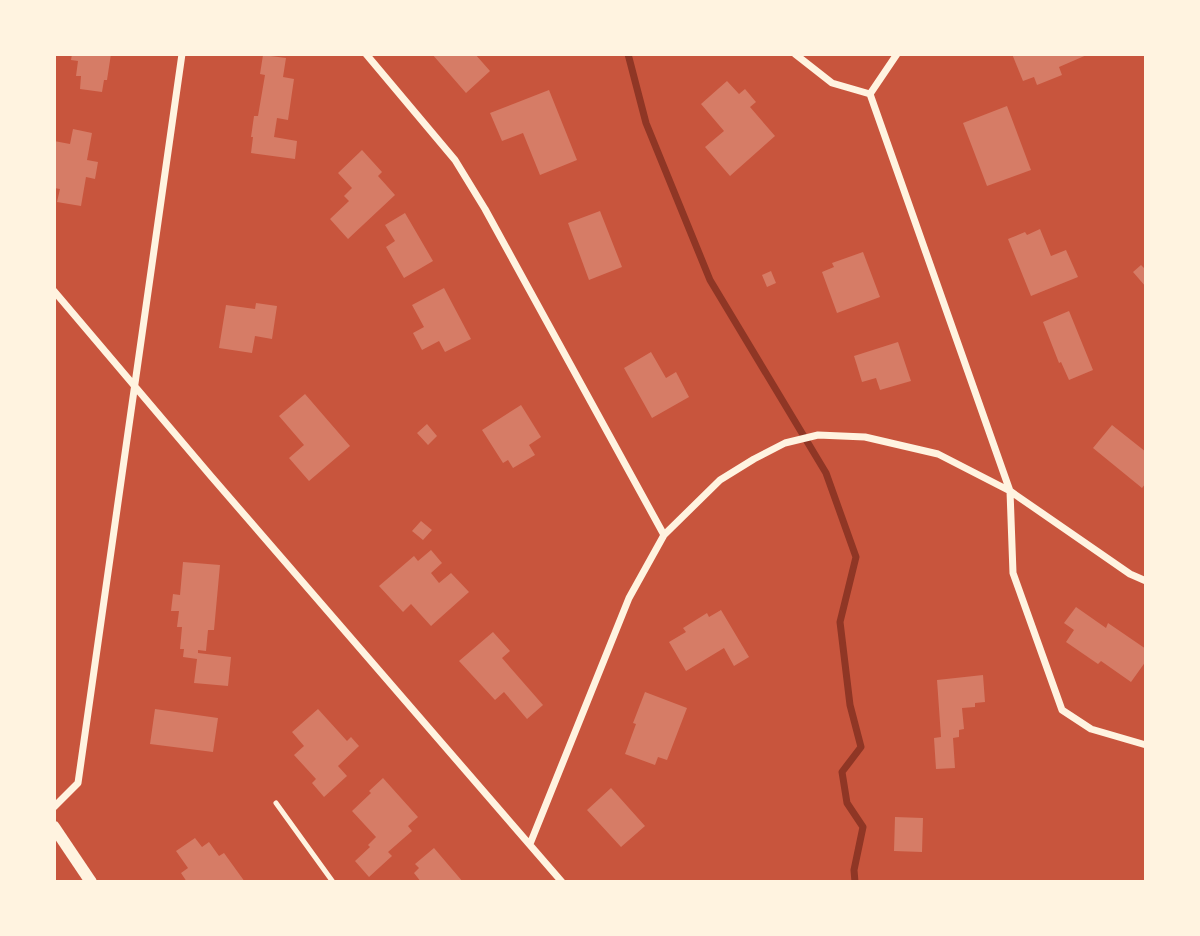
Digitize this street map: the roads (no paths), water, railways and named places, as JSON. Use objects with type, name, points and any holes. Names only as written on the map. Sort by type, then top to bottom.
[{"type":"street","points":[[54,807],[78,783],[182,54]]},
{"type":"street","points":[[366,54],[455,160],[485,209],[664,535]]},
{"type":"street","points":[[795,54],[832,83],[870,94]]},
{"type":"street","points":[[870,94],[897,54]]},
{"type":"street","points":[[870,94],[1010,491],[1013,573],[1062,710],[1091,729],[1146,745]]},
{"type":"street","points":[[54,291],[562,882]]},
{"type":"street","points":[[530,844],[629,598],[664,535],[720,480],[785,443],[818,435],[865,437],[938,454],[1010,491],[1130,573],[1146,581]]},
{"type":"street","points":[[54,827],[91,882]]},
{"type":"lane","points":[[276,803],[333,882]]},
{"type":"waterway","points":[[628,54],[646,123],[710,280],[826,473],[856,557],[840,622],[850,705],[861,747],[842,772],[847,803],[863,827],[854,870],[855,882]]}]
